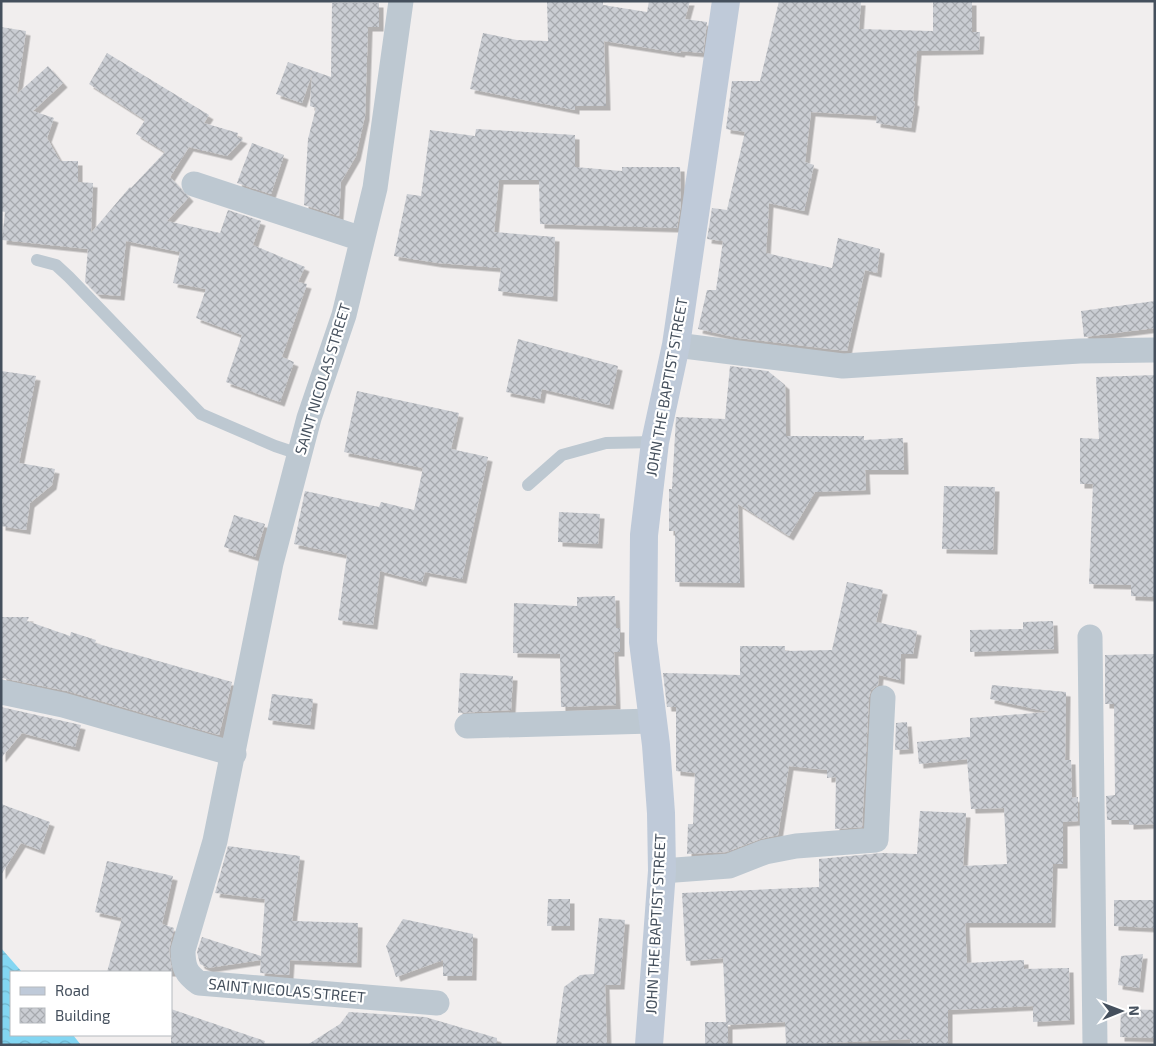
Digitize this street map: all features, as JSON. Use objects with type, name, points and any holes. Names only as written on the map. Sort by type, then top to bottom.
[{"type":"street","name":"SAINT NICOLAS STREET","points":[[401,1],[375,188],[344,315],[309,418],[271,563],[215,841],[183,950],[183,965],[188,975],[199,984],[437,1002]]},
{"type":"street","name":"JOHN THE BAPTIST STREET","points":[[649,1045],[662,871],[662,813],[643,642],[644,535],[654,442],[676,345],[726,1]]},
{"type":"street","points":[[194,184],[362,239]]},
{"type":"street","points":[[676,345],[843,366],[1080,351],[1155,350]]},
{"type":"street","points":[[1090,637],[1096,1045]]},
{"type":"street","points":[[1,692],[63,705],[234,754]]},
{"type":"street","points":[[662,871],[729,866],[765,852],[796,846],[876,840],[883,698]]},
{"type":"street","points":[[467,726],[652,721]]},
{"type":"lane","points":[[37,260],[56,265],[70,277],[201,414],[275,446],[299,454]]},
{"type":"lane","points":[[528,485],[562,455],[606,443],[654,442]]},
{"type":"water","points":[[1,948],[21,971],[10,971],[10,1036],[74,1036],[81,1045],[1,1045]]},
{"type":"building","points":[[547,1],[603,1],[603,5],[647,12],[649,1],[690,1],[685,19],[707,22],[703,53],[681,51],[680,53],[604,41],[606,106],[575,106],[575,110],[470,89],[483,33],[517,40],[548,41]]},
{"type":"building","points":[[779,1],[861,1],[859,29],[933,31],[933,1],[972,1],[972,32],[980,32],[979,50],[917,51],[913,101],[915,102],[911,128],[876,123],[877,116],[811,112],[805,162],[814,165],[804,211],[769,203],[766,253],[832,268],[838,238],[880,249],[877,273],[865,270],[847,351],[739,338],[698,329],[707,290],[716,290],[723,241],[707,239],[712,208],[727,210],[745,132],[726,129],[732,81],[760,81]]},
{"type":"building","points":[[332,3],[379,3],[379,27],[368,27],[365,116],[356,156],[341,182],[339,216],[304,205],[308,139],[316,108],[310,106],[312,74],[302,103],[276,94],[288,62],[331,77]]},
{"type":"building","points":[[1,27],[26,31],[17,94],[48,66],[63,83],[33,111],[54,118],[47,138],[60,161],[78,161],[78,182],[93,183],[91,233],[130,187],[165,152],[136,134],[145,120],[89,84],[107,53],[209,115],[204,123],[238,133],[237,137],[243,139],[227,156],[189,147],[170,177],[189,197],[167,221],[220,233],[228,210],[261,221],[253,245],[305,267],[298,282],[307,284],[282,357],[294,362],[280,402],[226,382],[242,335],[196,318],[206,289],[173,283],[180,252],[126,241],[120,296],[97,294],[85,282],[88,249],[2,240],[5,212],[1,211]]},
{"type":"building","points":[[476,129],[575,135],[575,167],[622,171],[622,167],[680,167],[681,204],[677,228],[540,224],[539,180],[499,180],[494,232],[555,237],[553,297],[498,291],[501,268],[438,263],[394,256],[407,194],[421,196],[430,130],[475,136]]},
{"type":"building","points":[[252,143],[284,155],[271,194],[237,183]]},
{"type":"building","points":[[1155,301],[1155,328],[1084,337],[1081,311]]},
{"type":"building","points":[[518,339],[618,366],[609,405],[542,389],[540,399],[506,392]]},
{"type":"building","points":[[730,366],[768,371],[785,385],[786,436],[864,436],[864,440],[903,438],[904,470],[865,470],[866,490],[815,492],[789,536],[738,504],[740,583],[675,582],[675,531],[669,531],[669,489],[672,489],[676,417],[725,419]]},
{"type":"building","points":[[1,371],[36,376],[19,463],[55,469],[52,485],[30,503],[26,530],[1,526],[3,499],[1,499]]},
{"type":"building","points":[[1155,375],[1155,597],[1131,596],[1131,585],[1089,584],[1093,484],[1080,484],[1080,438],[1099,439],[1096,377]]},
{"type":"building","points":[[357,391],[459,413],[451,449],[488,457],[462,579],[425,572],[422,582],[380,571],[373,625],[338,620],[347,555],[294,544],[305,491],[379,507],[381,502],[414,510],[423,468],[344,452]]},
{"type":"building","points":[[944,486],[995,487],[993,550],[942,549]]},
{"type":"building","points":[[559,512],[600,514],[598,544],[558,542]]},
{"type":"building","points":[[234,515],[265,524],[255,557],[224,547]]},
{"type":"building","points":[[847,582],[883,590],[876,622],[917,631],[913,654],[901,654],[900,680],[879,675],[878,685],[871,690],[869,697],[862,827],[835,829],[836,777],[827,778],[827,770],[789,766],[778,835],[760,839],[726,852],[687,854],[688,824],[693,824],[695,773],[676,771],[676,707],[667,707],[663,673],[740,675],[740,646],[785,646],[785,651],[832,650]]},
{"type":"building","points":[[615,596],[616,628],[620,628],[620,652],[614,652],[616,705],[561,707],[560,654],[513,653],[514,603],[577,606],[577,597]]},
{"type":"building","points":[[1,617],[29,617],[27,621],[70,636],[71,632],[96,640],[95,643],[232,682],[219,735],[67,691],[2,678]]},
{"type":"building","points":[[1053,621],[1054,649],[970,652],[970,630],[1023,629],[1023,622]]},
{"type":"building","points":[[1155,654],[1155,725],[1153,725],[1155,824],[1129,825],[1129,820],[1107,820],[1106,796],[1115,795],[1114,704],[1105,704],[1105,655]]},
{"type":"building","points":[[460,673],[513,676],[511,710],[458,713]]},
{"type":"building","points":[[992,685],[1066,692],[1065,760],[1071,760],[1072,798],[1078,797],[1078,821],[1063,822],[1063,864],[1053,864],[1051,923],[965,923],[967,963],[1024,960],[1024,969],[1069,968],[1070,1020],[1033,1022],[1033,1006],[948,1010],[948,1045],[910,1045],[910,1039],[786,1045],[785,1022],[728,1025],[728,1045],[705,1045],[705,1022],[726,1022],[723,958],[686,961],[682,893],[819,887],[819,859],[881,853],[917,854],[920,811],[966,813],[963,866],[1007,864],[1004,808],[971,809],[967,759],[919,764],[917,742],[970,737],[970,718],[1049,712],[990,699]]},
{"type":"building","points":[[272,694],[313,699],[310,725],[268,720]]},
{"type":"building","points":[[1,707],[81,725],[75,747],[22,733],[1,758]]},
{"type":"building","points":[[907,722],[909,749],[895,750],[896,723]]},
{"type":"building","points":[[1,804],[50,822],[40,850],[21,843],[1,875]]},
{"type":"building","points":[[228,846],[300,856],[292,921],[358,923],[357,963],[290,960],[289,975],[260,973],[261,960],[208,968],[200,964],[197,952],[202,937],[261,956],[265,899],[215,893]]},
{"type":"building","points":[[107,861],[173,876],[162,924],[174,928],[169,950],[172,971],[107,971],[122,918],[95,912]]},
{"type":"building","points":[[548,899],[570,899],[570,926],[547,926]]},
{"type":"building","points":[[1114,900],[1155,900],[1155,928],[1114,926]]},
{"type":"building","points":[[599,918],[625,920],[620,985],[605,985],[607,1045],[556,1045],[564,987],[580,975],[594,974]]},
{"type":"building","points":[[403,919],[473,934],[472,976],[443,976],[443,960],[396,977],[386,946]]},
{"type":"building","points":[[1143,954],[1139,988],[1118,985],[1121,956]]},
{"type":"building","points":[[172,1009],[265,1041],[264,1045],[171,1045]]},
{"type":"building","points":[[1121,1009],[1155,1010],[1155,1038],[1120,1037]]},
{"type":"building","points":[[349,1012],[425,1017],[497,1038],[497,1045],[307,1045],[340,1024]]}]
